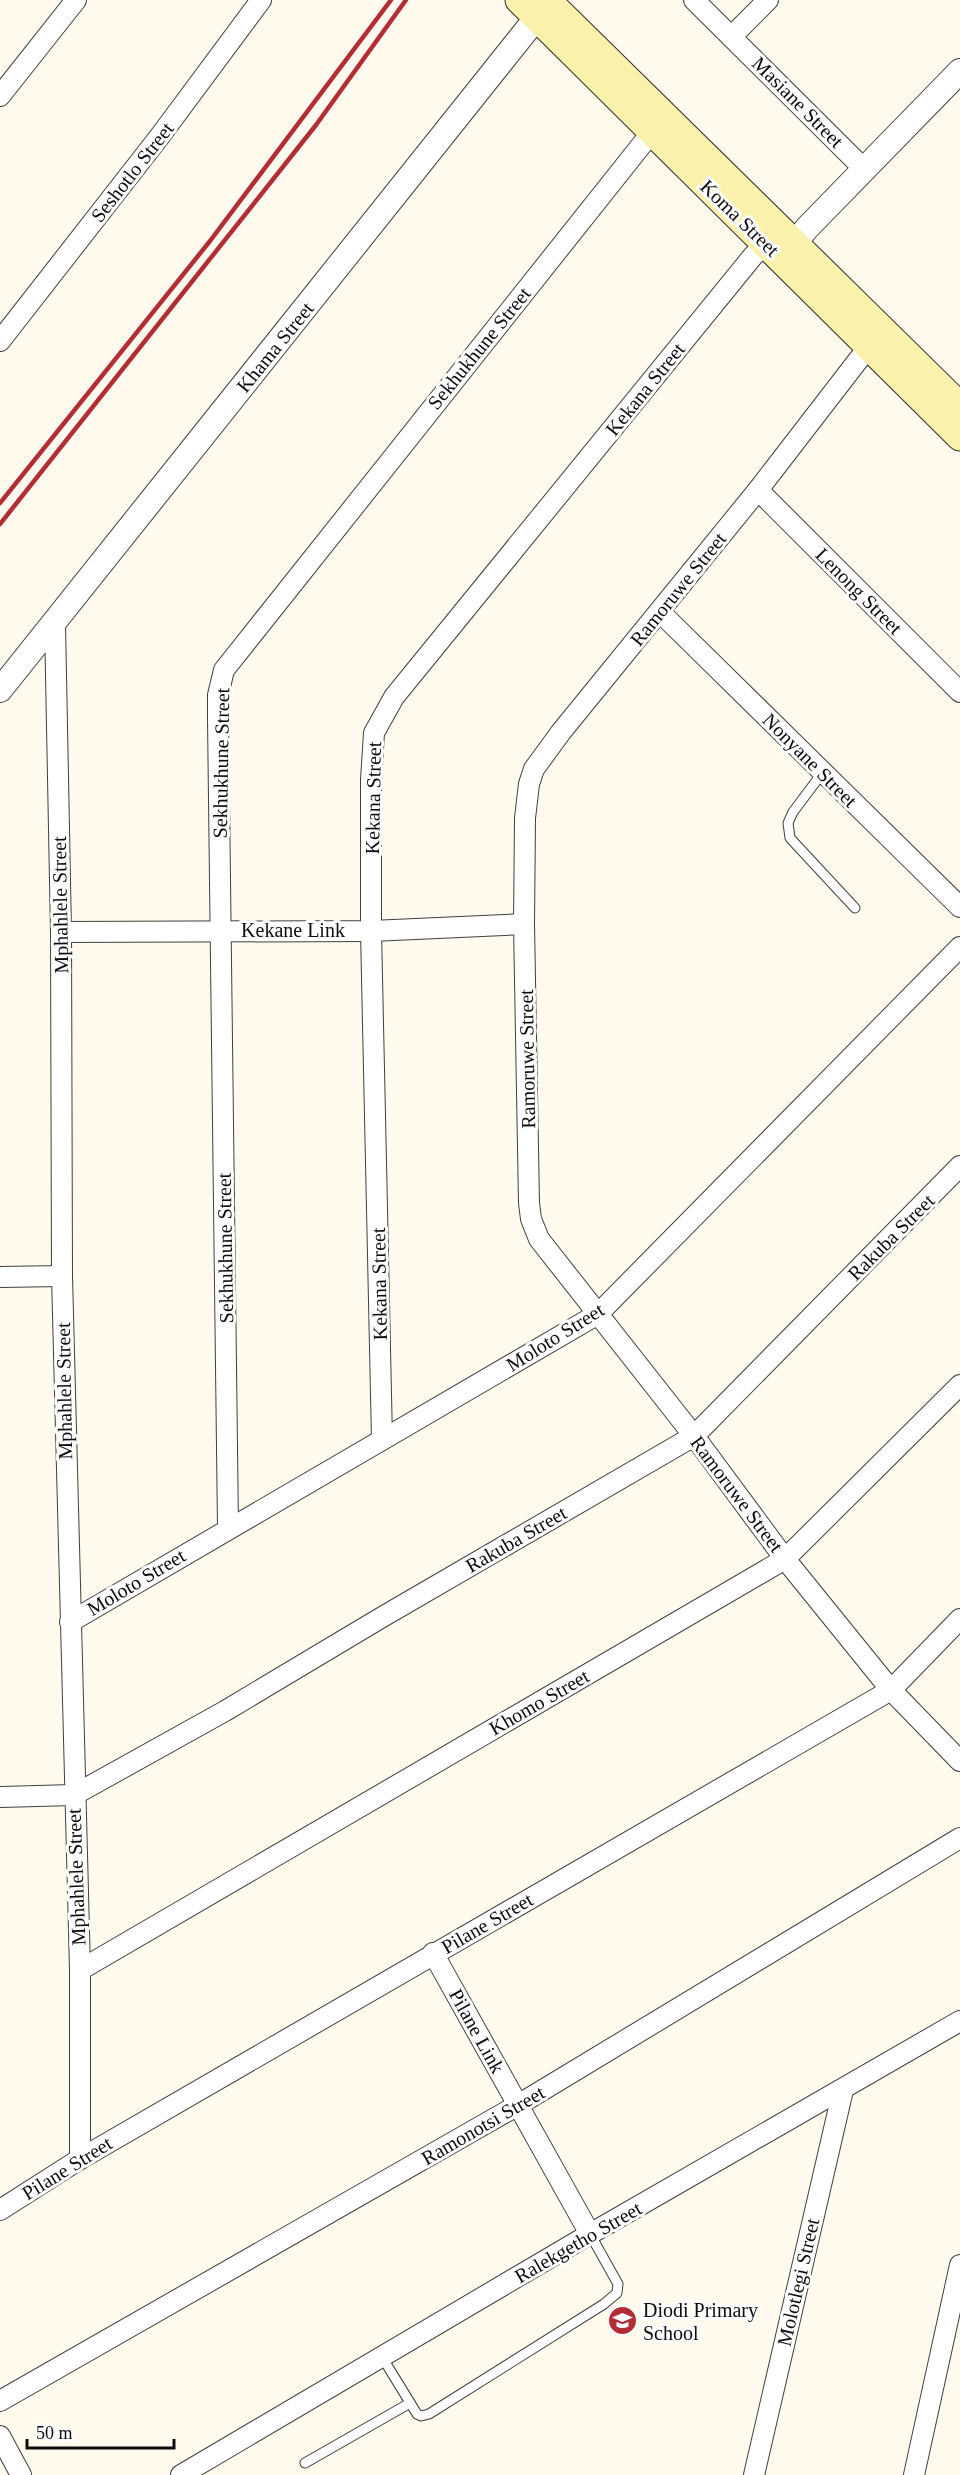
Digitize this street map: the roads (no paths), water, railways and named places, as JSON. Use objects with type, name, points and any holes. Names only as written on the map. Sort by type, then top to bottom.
[{"type":"main road","name":"Koma Street","points":[[538,5],[876,338],[960,437]]},
{"type":"main road","name":"Koma Street","points":[[876,338],[960,406]]},
{"type":"street","points":[[0,96],[76,0]]},
{"type":"street","name":"Seshotlo Street","points":[[0,341],[160,136],[261,0]]},
{"type":"street","name":"Masiane Street","points":[[694,0],[864,169]]},
{"type":"street","points":[[732,36],[768,0]]},
{"type":"street","name":"Khama Street","points":[[0,690],[55,623],[538,5]]},
{"type":"street","points":[[780,243],[864,169],[960,71]]},
{"type":"street","name":"Sekhukhune Street","points":[[228,1528],[218,707],[224,670],[658,124]]},
{"type":"street","name":"Kekana Street","points":[[382,1440],[371,931],[374,733],[394,697],[780,243]]},
{"type":"street","name":"Ramoruwe Street","points":[[876,338],[758,490],[561,732],[534,770],[529,784],[525,818],[524,924],[531,1219],[539,1239],[694,1436],[785,1559],[891,1690],[960,1761]]},
{"type":"street","name":"Lenong Street","points":[[758,490],[960,692]]},
{"type":"street","name":"Nonyane Street","points":[[660,612],[960,907]]},
{"type":"street","name":"Mphahlele Street","points":[[55,623],[62,932],[62,1276],[80,1970],[80,2159]]},
{"type":"street","name":"Kekane Link","points":[[62,932],[371,931],[524,924]]},
{"type":"street","name":"Moloto Street","points":[[70,1622],[598,1314],[960,947]]},
{"type":"street","name":"Rakuba Street","points":[[0,1797],[74,1795],[225,1711],[694,1436],[960,1166]]},
{"type":"street","points":[[0,1277],[62,1276]]},
{"type":"street","name":"Khomo Street","points":[[80,1970],[785,1559],[960,1385]]},
{"type":"street","name":"Pilane Street","points":[[0,2210],[80,2159],[891,1690],[960,1619]]},
{"type":"street","name":"Ramonotsi Street","points":[[0,2401],[518,2105],[960,1838]]},
{"type":"street","name":"Pilane Link","points":[[433,1953],[590,2234]]},
{"type":"street","name":"Ralekgetho Street","points":[[194,2472],[590,2234],[960,2021]]},
{"type":"street","name":"Molotlegi Street","points":[[754,2475],[843,2090]]},
{"type":"street","points":[[914,2475],[960,2265]]},
{"type":"street","points":[[0,2436],[21,2475]]},
{"type":"lane","points":[[823,772],[792,812],[788,823],[790,838],[855,908]]},
{"type":"lane","points":[[382,2357],[410,2403],[421,2416],[429,2414],[610,2300],[617,2293],[618,2284],[590,2234]]},
{"type":"lane","points":[[305,2463],[410,2403]]},
{"type":"railway","points":[[0,503],[210,241],[391,0]]},
{"type":"railway","points":[[0,524],[316,125],[406,0]]},
{"type":"place","name":"Diodi Primary School","points":[[622,2321]]}]
